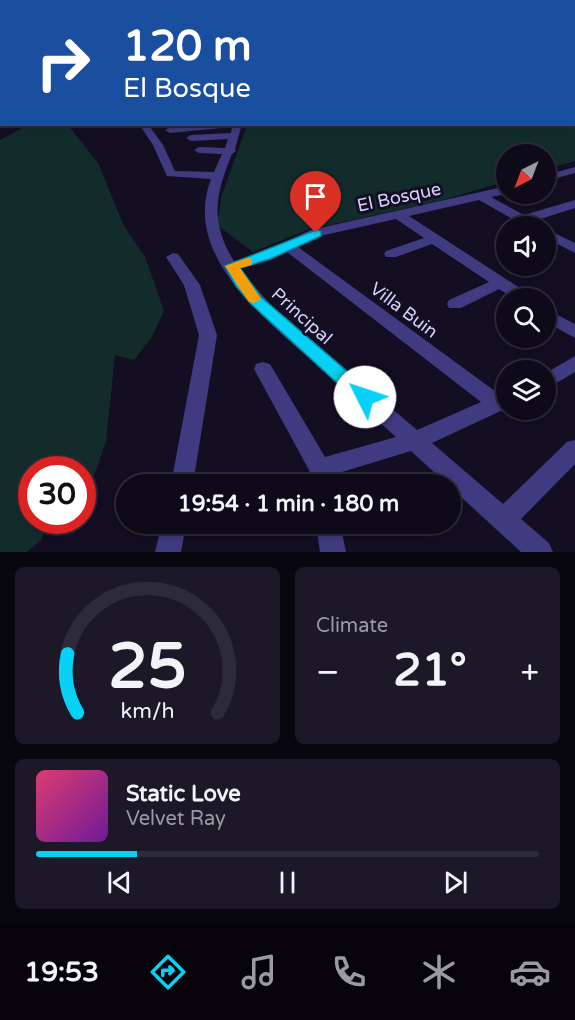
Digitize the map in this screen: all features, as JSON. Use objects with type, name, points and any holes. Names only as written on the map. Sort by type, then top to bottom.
[{"type":"street","points":[[144,126],[158,144],[171,174],[219,176]]},
{"type":"street","points":[[170,130],[235,134]]},
{"type":"street","points":[[191,138],[235,134]]},
{"type":"street","points":[[199,150],[235,134]]},
{"type":"street","name":"Principal","points":[[235,134],[210,201],[209,219],[211,228],[248,292],[540,552]]},
{"type":"street","points":[[556,175],[575,170]]},
{"type":"street","name":"El Bosque","points":[[232,266],[290,247],[316,233],[496,193]]},
{"type":"street","points":[[482,197],[515,216]]},
{"type":"street","points":[[547,216],[575,204]]},
{"type":"street","points":[[400,216],[507,288]]},
{"type":"street","points":[[391,254],[433,238]]},
{"type":"street","points":[[556,239],[575,249]]},
{"type":"street","name":"Villa Buin","points":[[290,247],[344,290],[496,397]]},
{"type":"street","points":[[173,257],[198,300],[208,335],[184,474]]},
{"type":"street","points":[[455,304],[499,283]]},
{"type":"street","points":[[556,320],[575,332]]},
{"type":"street","points":[[556,375],[575,363]]},
{"type":"street","points":[[262,369],[319,474]]},
{"type":"street","points":[[329,474],[414,441],[496,404]]},
{"type":"street","points":[[504,520],[575,449]]},
{"type":"street","points":[[168,552],[172,534]]},
{"type":"street","points":[[330,534],[333,552]]},
{"type":"green space","points":[[26,126],[69,126],[98,163],[124,226],[145,257],[164,311],[152,337],[134,360],[115,355],[106,441],[96,470],[96,456],[18,456],[18,534],[44,534],[41,540],[27,552],[0,552],[0,140]]},
{"type":"green space","points":[[247,126],[575,126],[575,161],[556,166],[556,144],[496,144],[496,184],[443,200],[307,230],[253,252],[217,225],[222,195]]},
{"type":"slow traffic","points":[[247,262],[232,266],[241,283],[254,299]]},
{"type":"route","points":[[316,233],[265,257],[232,266],[241,283],[256,301],[365,397]]}]
